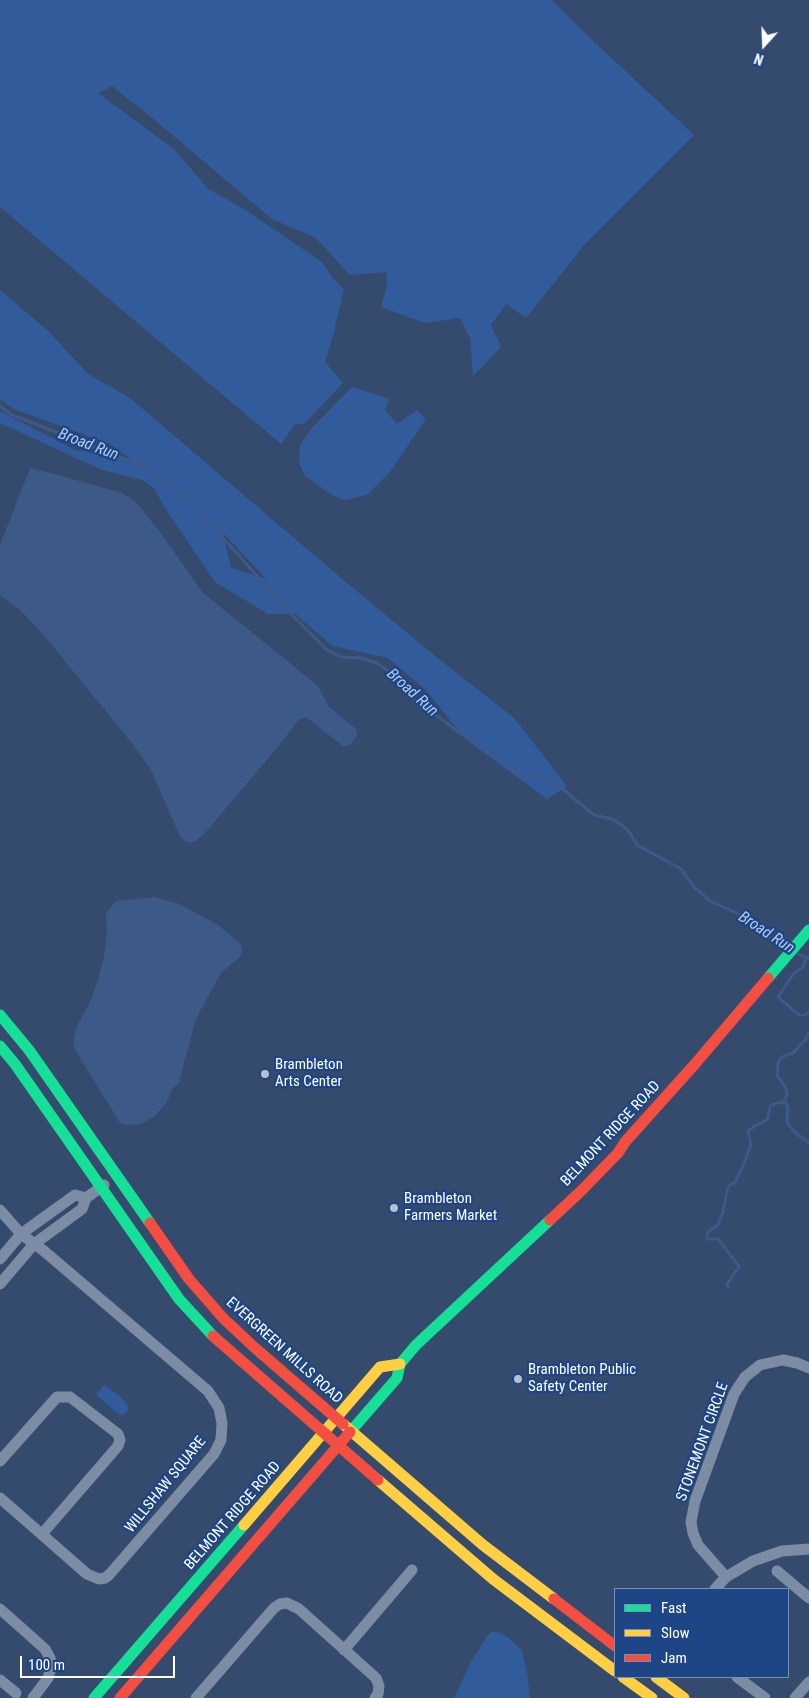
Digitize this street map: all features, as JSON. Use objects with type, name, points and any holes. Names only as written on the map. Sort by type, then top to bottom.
[{"type":"main road","name":"BELMONT RIDGE ROAD","points":[[120,1698],[397,1378],[400,1364],[431,1329],[599,1173],[807,933]]},
{"type":"main road","name":"EVERGREEN MILLS ROAD","points":[[0,1015],[28,1050],[189,1279],[223,1318],[483,1545],[614,1645]]},
{"type":"main road","points":[[0,1046],[15,1064],[180,1299],[224,1347],[493,1579],[614,1670]]},
{"type":"main road","name":"BELMONT RIDGE ROAD","points":[[94,1698],[380,1367],[400,1364]]},
{"type":"main road","points":[[624,1678],[636,1694],[652,1698]]},
{"type":"main road","points":[[657,1678],[684,1698]]},
{"type":"street","points":[[0,1284],[34,1244],[82,1209],[86,1198],[117,1176]]},
{"type":"street","points":[[0,1259],[21,1234],[75,1195],[86,1198]]},
{"type":"street","name":"WILLSHAW SQUARE","points":[[0,1210],[21,1234],[208,1391],[219,1408],[222,1423],[221,1440],[214,1454],[105,1578],[92,1578],[0,1498]]},
{"type":"street","name":"STONEMONT CIRCLE","points":[[726,1577],[698,1545],[691,1522],[695,1501],[734,1394],[745,1377],[760,1365],[783,1360],[797,1362],[809,1368]]},
{"type":"street","points":[[0,1461],[57,1397],[70,1397],[118,1434],[120,1440],[118,1446],[42,1534]]},
{"type":"street","points":[[716,1588],[726,1577],[745,1565],[768,1555],[787,1550],[809,1549]]},
{"type":"street","points":[[344,1650],[412,1570]]},
{"type":"street","points":[[777,1571],[809,1598]]},
{"type":"street","points":[[196,1698],[274,1608],[280,1604],[287,1604],[299,1609],[376,1678],[379,1686],[378,1694],[375,1698]]},
{"type":"street","points":[[0,1609],[45,1649],[50,1658],[51,1668],[39,1696]]},
{"type":"street","points":[[636,1694],[648,1678]]},
{"type":"street","points":[[738,1678],[765,1698]]},
{"type":"street","points":[[0,1680],[16,1693]]},
{"type":"street","points":[[795,1698],[809,1682]]},
{"type":"shaded area","points":[[0,0],[552,0],[694,135],[585,244],[526,318],[506,304],[491,325],[501,347],[473,376],[470,338],[460,318],[425,323],[381,307],[387,286],[386,272],[350,275],[316,238],[272,219],[112,86],[98,93],[175,150],[208,189],[244,209],[322,262],[333,279],[344,289],[325,362],[343,383],[303,425],[296,423],[281,444],[0,207]]},
{"type":"shaded area","points":[[0,290],[47,330],[88,374],[130,398],[341,578],[514,718],[567,786],[547,799],[465,739],[426,690],[388,658],[333,646],[296,614],[268,614],[215,582],[165,508],[154,488],[142,480],[102,470],[0,423],[0,411],[75,450],[131,459],[110,444],[14,409],[0,399]],"holes":[[[223,533],[266,579],[231,568]]]},
{"type":"shaded area","points":[[352,387],[389,399],[385,410],[397,424],[417,410],[426,419],[390,472],[367,495],[344,500],[332,495],[305,476],[299,463],[300,445],[311,429]]},
{"type":"shaded area","points":[[30,468],[122,493],[136,502],[160,532],[203,593],[312,681],[319,688],[328,706],[356,729],[357,735],[350,745],[343,746],[306,717],[298,720],[282,742],[205,833],[191,843],[184,841],[179,834],[150,768],[42,633],[20,610],[0,595],[0,545]]},
{"type":"shaded area","points":[[155,897],[179,904],[218,925],[241,944],[242,951],[241,956],[221,973],[199,1013],[194,1025],[179,1083],[172,1089],[167,1102],[155,1116],[141,1124],[125,1125],[120,1123],[74,1048],[74,1038],[78,1024],[91,1000],[104,956],[107,929],[106,913],[116,901]]},
{"type":"shaded area","points":[[104,1385],[120,1396],[127,1404],[128,1410],[124,1415],[118,1414],[96,1395]]},
{"type":"shaded area","points":[[491,1632],[497,1632],[508,1637],[522,1651],[530,1698],[454,1698],[473,1658]]},
{"type":"waterway","name":"Broad Run","points":[[0,406],[12,415],[151,469],[174,487],[205,518],[296,619],[327,650],[341,657],[361,658],[377,663],[394,675],[412,697],[460,733],[523,775],[544,779],[559,786],[594,815],[612,819],[622,825],[630,833],[637,845],[681,869],[694,887],[710,901],[743,916],[780,946],[786,948]]},
{"type":"waterway","name":"Broad Run","points":[[796,953],[809,959]]},
{"type":"waterway","points":[[806,958],[803,967],[794,973],[778,997],[799,1015],[809,1012]]},
{"type":"waterway","points":[[783,1103],[787,1095],[786,1088],[777,1075],[778,1064],[780,1059],[793,1053],[806,1039],[809,1032]]},
{"type":"waterway","points":[[728,1287],[727,1284],[739,1267],[718,1239],[707,1239],[707,1236],[709,1231],[718,1225],[723,1212],[728,1187],[732,1183],[734,1184],[743,1166],[751,1145],[748,1131],[768,1118],[771,1105],[781,1102],[786,1103],[788,1108],[788,1124],[809,1143]]},
{"type":"traffic: fast","points":[[768,978],[809,930]]},
{"type":"traffic: fast","points":[[0,1015],[29,1050],[150,1223]]},
{"type":"traffic: fast","points":[[0,1046],[15,1064],[179,1299],[213,1336]]},
{"type":"traffic: fast","points":[[350,1432],[397,1378],[400,1364],[416,1345],[550,1220]]},
{"type":"traffic: fast","points":[[94,1698],[244,1525]]},
{"type":"traffic: slow","points":[[244,1525],[380,1367],[400,1364]]},
{"type":"traffic: slow","points":[[343,1424],[483,1545],[554,1599]]},
{"type":"traffic: slow","points":[[378,1480],[493,1579],[614,1670]]},
{"type":"traffic: slow","points":[[624,1678],[652,1698]]},
{"type":"traffic: slow","points":[[657,1678],[684,1698]]},
{"type":"traffic: jam","points":[[550,1220],[618,1153],[625,1142],[768,978]]},
{"type":"traffic: jam","points":[[150,1223],[189,1279],[223,1318],[343,1424]]},
{"type":"traffic: jam","points":[[213,1336],[378,1480]]},
{"type":"traffic: jam","points":[[120,1698],[350,1432]]},
{"type":"traffic: jam","points":[[554,1599],[614,1645]]},
{"type":"place","name":"Brambleton Arts Center","points":[[265,1074]]},
{"type":"place","name":"Brambleton Farmers Market","points":[[394,1208]]},
{"type":"place","name":"Brambleton Public Safety Center","points":[[518,1379]]}]
